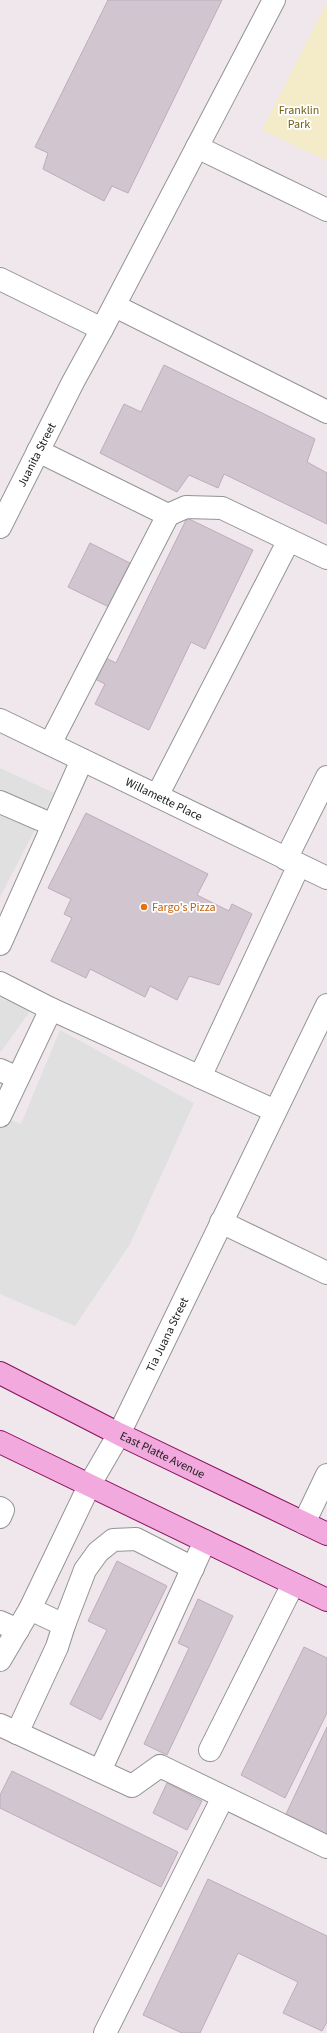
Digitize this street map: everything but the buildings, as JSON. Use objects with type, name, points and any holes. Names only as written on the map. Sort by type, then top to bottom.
[{"type":"main road","name":"East Platte Avenue","points":[[0,1373],[119,1434],[327,1534]]},
{"type":"main road","points":[[0,1442],[90,1484],[327,1600]]},
{"type":"street","name":"Juanita Street","points":[[0,528],[73,382],[115,306],[274,0]]},
{"type":"street","points":[[197,147],[327,210]]},
{"type":"street","points":[[0,279],[102,329]]},
{"type":"street","points":[[115,306],[327,412]]},
{"type":"street","points":[[38,452],[168,515]]},
{"type":"street","points":[[50,744],[168,515],[186,507],[222,508],[327,558]]},
{"type":"street","points":[[157,796],[289,540]]},
{"type":"street","name":"Willamette Place","points":[[0,720],[327,878]]},
{"type":"street","points":[[0,944],[82,760]]},
{"type":"street","points":[[200,1077],[293,862],[327,776]]},
{"type":"street","points":[[0,802],[53,825]]},
{"type":"street","points":[[0,983],[51,1009],[276,1111]]},
{"type":"street","name":"Tia Juana Street","points":[[0,1660],[9,1626],[30,1609],[90,1484],[119,1434],[327,1006]]},
{"type":"street","points":[[0,1116],[9,1074],[51,1009]]},
{"type":"street","points":[[221,1222],[327,1273]]},
{"type":"street","points":[[304,1523],[327,1475]]},
{"type":"street","points":[[0,1508],[4,1510],[0,1517]]},
{"type":"street","points":[[193,1568],[136,1539],[113,1540],[98,1552],[85,1570],[57,1647],[9,1729],[132,1786],[160,1766],[327,1848]]},
{"type":"street","points":[[100,1771],[205,1541]]},
{"type":"street","points":[[210,1750],[294,1584]]},
{"type":"street","points":[[30,1609],[64,1625]]},
{"type":"street","points":[[105,2033],[223,1797]]},
{"type":"green space","name":"Franklin Park","points":[[327,2],[327,161],[262,130]]},
{"type":"shaded area","points":[[0,768],[54,793],[0,897]]},
{"type":"shaded area","points":[[0,998],[31,1010],[0,1053]]},
{"type":"shaded area","points":[[60,1030],[194,1103],[130,1244],[75,1326],[0,1294],[0,1116],[21,1124]]},
{"type":"place","name":"Fargo's Pizza","points":[[144,907]]}]
